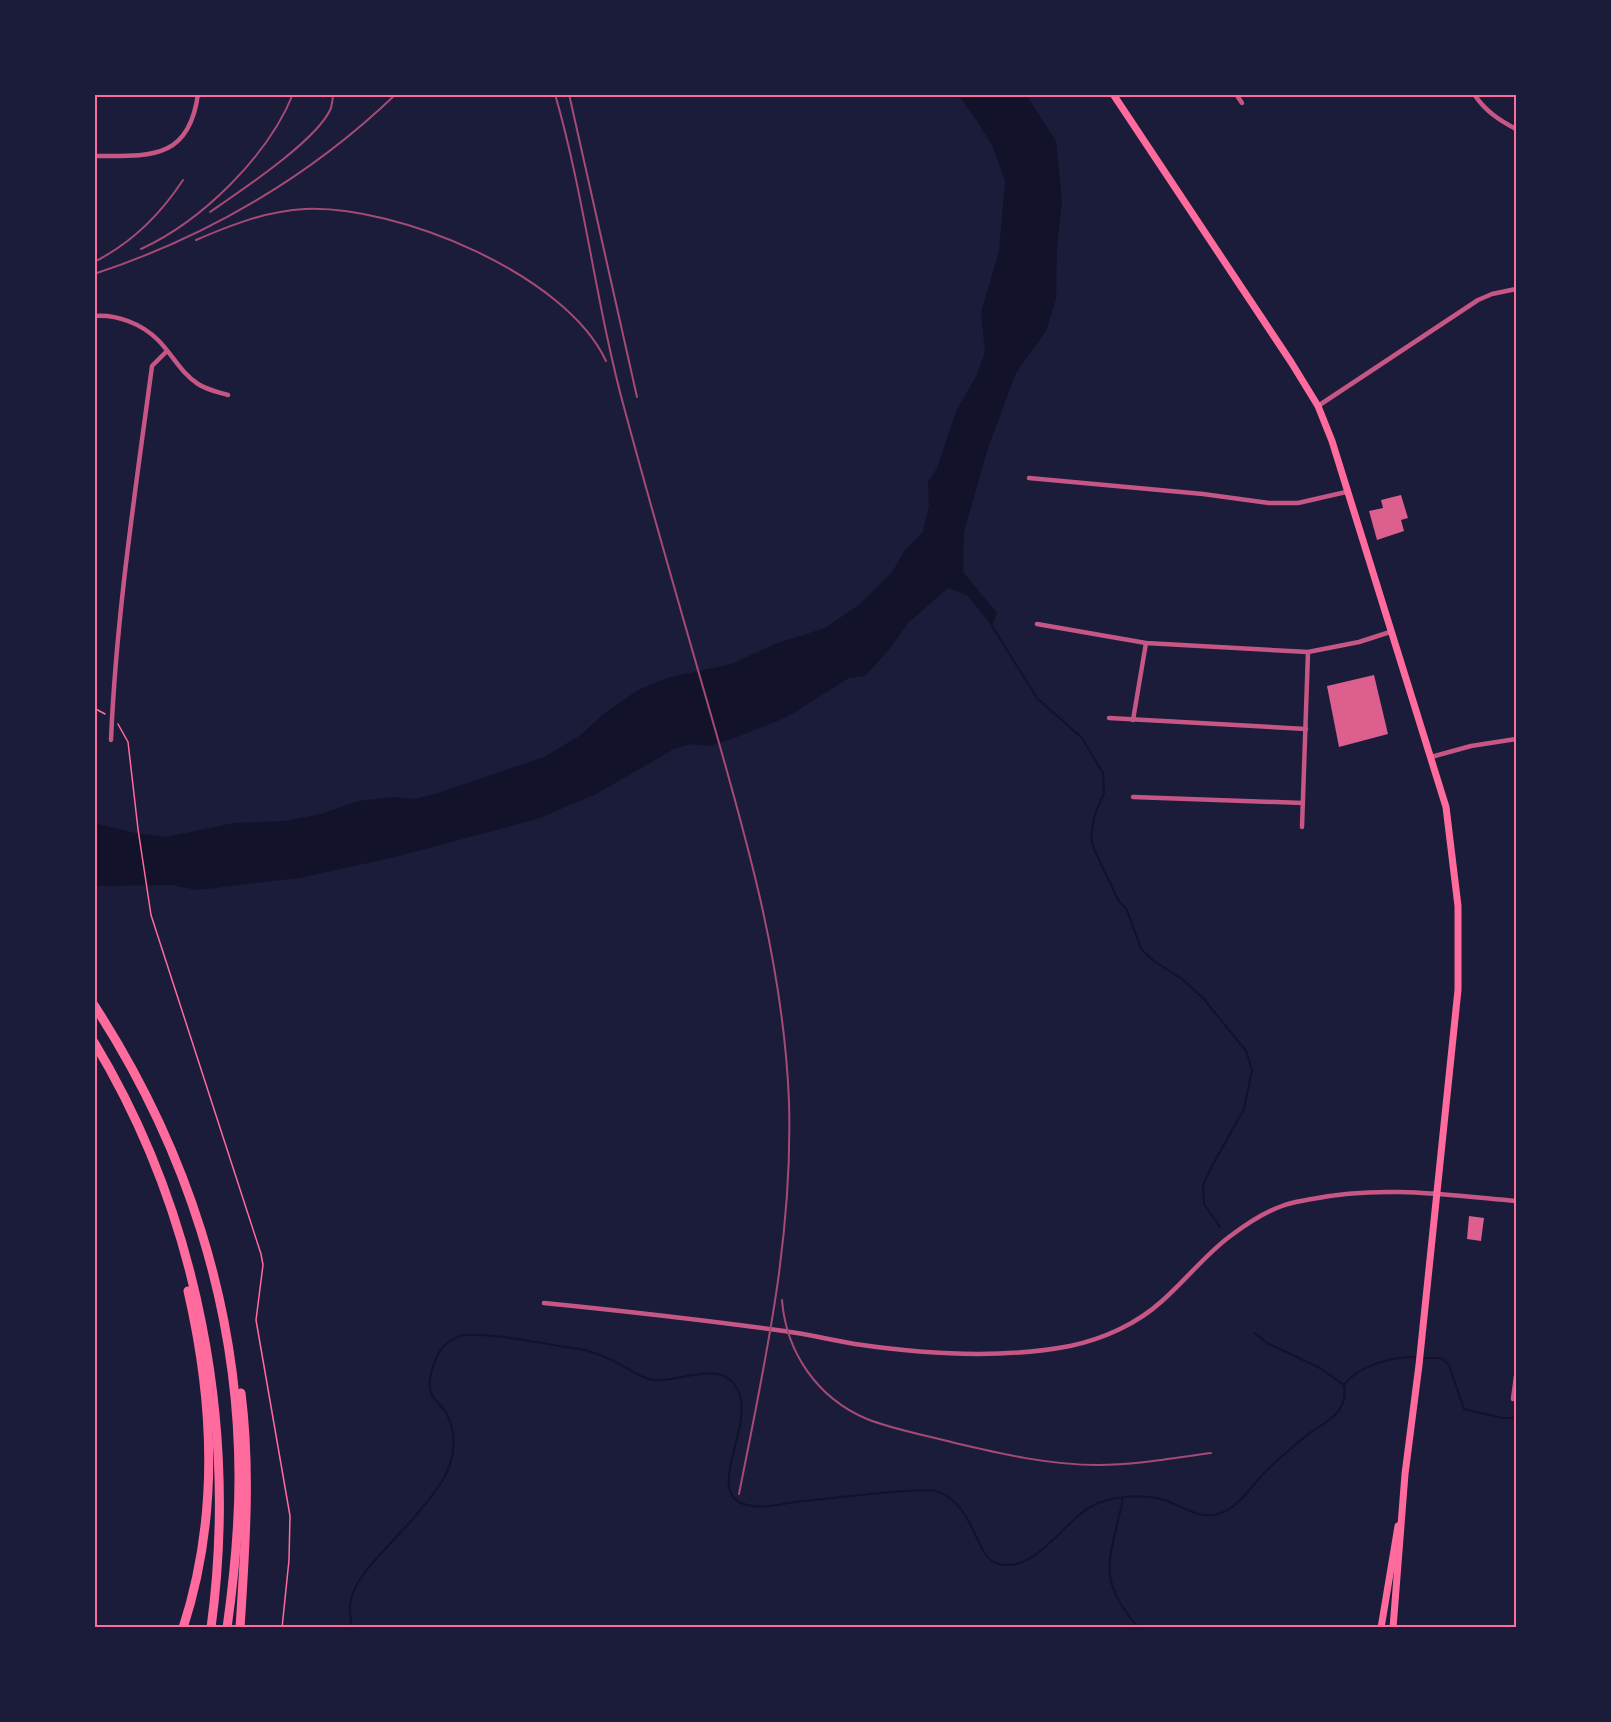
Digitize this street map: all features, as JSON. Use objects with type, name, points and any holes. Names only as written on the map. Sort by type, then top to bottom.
[{"type":"highway","points":[[94,1005],[147,1096],[179,1164],[202,1230],[237,1368],[245,1438],[246,1541],[240,1628]]},
{"type":"highway","points":[[94,1042],[132,1112],[154,1164],[178,1230],[201,1317],[212,1382],[218,1444],[220,1514],[211,1628]]},
{"type":"highway","points":[[154,1164],[196,1326],[209,1422],[210,1479],[206,1524],[195,1589],[183,1628]]},
{"type":"highway","points":[[217,1288],[234,1387],[239,1447],[237,1539],[227,1628]]},
{"type":"main road","points":[[1113,94],[1318,406],[1332,441],[1446,807],[1458,906],[1458,990],[1403,1500],[1393,1628]]},
{"type":"main road","points":[[1381,1628],[1403,1500]]},
{"type":"street","points":[[94,156],[142,156],[156,153],[177,143],[191,125],[198,94]]},
{"type":"street","points":[[1236,94],[1242,103]]},
{"type":"street","points":[[1474,94],[1481,105],[1498,120],[1516,129]]},
{"type":"street","points":[[1318,406],[1478,300],[1492,294],[1516,289]]},
{"type":"street","points":[[94,316],[111,316],[142,328],[157,339],[187,375],[198,384],[228,395]]},
{"type":"street","points":[[111,740],[114,687],[134,502],[152,366],[167,351]]},
{"type":"street","points":[[1029,478],[1203,494],[1269,503],[1298,503],[1346,492]]},
{"type":"street","points":[[1037,624],[1146,643],[1308,652],[1359,642],[1390,632]]},
{"type":"street","points":[[1133,720],[1146,643]]},
{"type":"street","points":[[1302,827],[1308,652]]},
{"type":"street","points":[[1110,718],[1306,729]]},
{"type":"street","points":[[1431,757],[1471,746],[1516,739]]},
{"type":"street","points":[[1133,797],[1303,803]]},
{"type":"street","points":[[544,1303],[786,1331],[855,1344],[936,1353],[1002,1352],[1070,1346],[1101,1337],[1139,1318],[1160,1303],[1228,1238],[1257,1217],[1283,1205],[1370,1191],[1436,1194],[1516,1202]]},
{"type":"street","points":[[1513,1399],[1516,1376]]},
{"type":"path","points":[[125,735],[128,742],[147,895],[263,1265],[256,1320],[290,1516],[289,1560],[282,1628]]},
{"type":"shaded area","points":[[958,95],[1026,95],[1056,141],[1062,201],[1057,246],[1056,299],[1046,331],[1016,373],[988,448],[964,532],[963,572],[997,613],[992,626],[967,595],[948,588],[909,622],[887,652],[865,676],[849,678],[787,717],[742,735],[711,746],[690,744],[674,749],[596,794],[537,819],[395,857],[299,878],[198,890],[171,885],[95,886],[94,823],[135,833],[166,837],[234,823],[285,821],[321,814],[358,801],[395,797],[415,799],[438,793],[544,757],[581,735],[602,715],[638,690],[667,678],[731,664],[775,644],[825,628],[860,604],[893,571],[905,550],[923,532],[929,506],[928,482],[937,468],[957,409],[977,375],[985,352],[981,312],[999,252],[1005,181],[993,147]]},
{"type":"building","points":[[1401,495],[1408,518],[1401,520],[1404,531],[1377,540],[1369,511],[1383,508],[1381,500]]},
{"type":"building","points":[[1374,675],[1388,734],[1339,747],[1327,686]]},
{"type":"building","points":[[1469,1216],[1484,1218],[1481,1241],[1467,1239]]},
{"type":"waterway","points":[[992,626],[1037,698],[1082,738],[1103,773],[1104,793],[1094,817],[1091,838],[1118,900],[1127,910],[1141,949],[1154,961],[1182,979],[1203,998],[1246,1051],[1252,1070],[1244,1109],[1203,1185],[1204,1204],[1220,1227]]},
{"type":"waterway","points":[[1255,1333],[1267,1343],[1320,1368],[1344,1385]]},
{"type":"waterway","points":[[352,1628],[350,1602],[359,1581],[371,1564],[429,1500],[451,1463],[452,1430],[447,1414],[432,1395],[430,1376],[434,1362],[444,1346],[462,1336],[499,1337],[585,1350],[606,1357],[654,1380],[697,1374],[718,1374],[735,1385],[741,1399],[741,1417],[729,1471],[729,1486],[734,1498],[747,1505],[765,1506],[881,1493],[933,1490],[947,1496],[957,1505],[966,1516],[989,1558],[996,1563],[1010,1565],[1023,1562],[1036,1554],[1083,1512],[1109,1500],[1145,1497],[1168,1501],[1203,1515],[1226,1511],[1233,1507],[1287,1452],[1334,1416],[1343,1402],[1344,1385]]},
{"type":"waterway","points":[[1344,1385],[1359,1372],[1377,1363],[1397,1358],[1417,1357]]},
{"type":"waterway","points":[[1423,1358],[1441,1358],[1449,1365],[1464,1409],[1502,1418],[1516,1418]]},
{"type":"waterway","points":[[1123,1498],[1111,1551],[1111,1580],[1125,1610],[1139,1628]]},
{"type":"railway","points":[[141,249],[187,222],[230,184],[267,140],[293,94]]},
{"type":"railway","points":[[210,212],[295,150],[311,135],[331,108],[333,94]]},
{"type":"railway","points":[[94,274],[177,242],[256,201],[329,152],[396,94]]},
{"type":"railway","points":[[555,94],[575,173],[615,371],[752,863],[780,1005],[789,1102],[787,1202],[775,1300],[739,1494]]},
{"type":"railway","points":[[569,94],[637,397]]},
{"type":"railway","points":[[94,262],[121,246],[144,227],[165,205],[183,180]]},
{"type":"railway","points":[[196,240],[249,220],[305,209],[343,211],[385,219],[430,232],[475,251],[517,274],[555,300],[585,329],[606,361]]},
{"type":"railway","points":[[782,1300],[790,1338],[807,1371],[833,1399],[849,1410],[878,1423],[990,1451],[1080,1465],[1126,1464],[1211,1453]]}]
